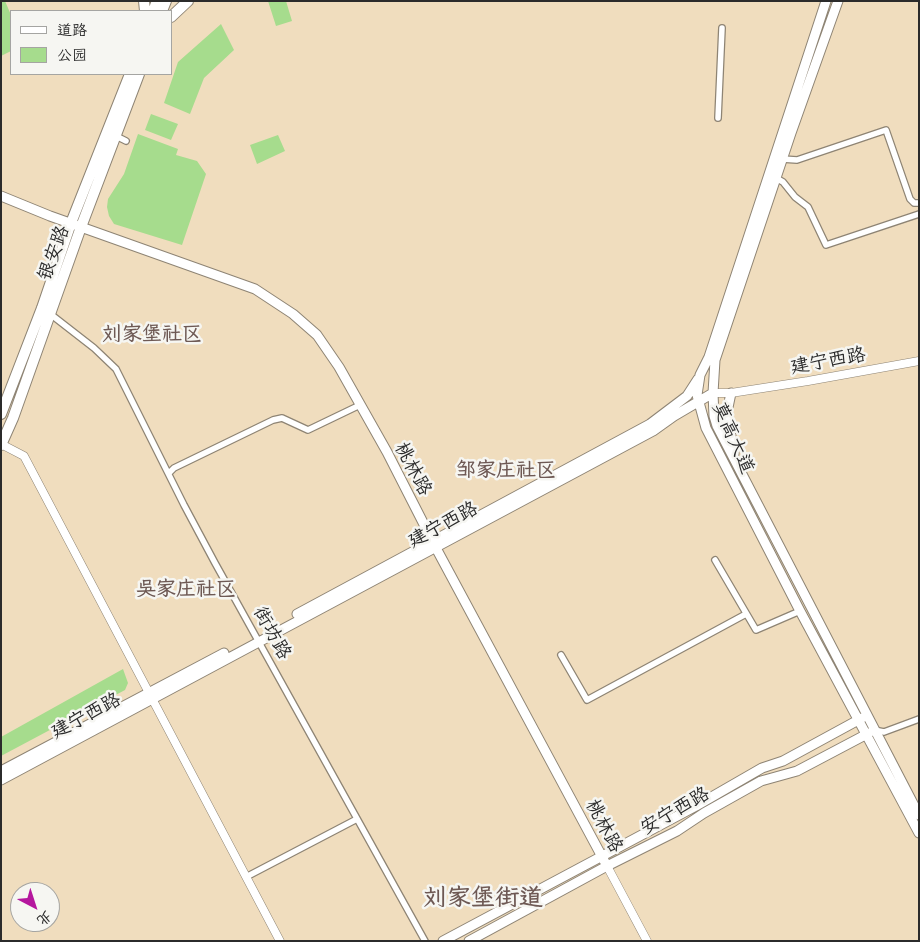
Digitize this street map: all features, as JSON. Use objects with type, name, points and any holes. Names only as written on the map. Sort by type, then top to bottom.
[{"type":"main road","points":[[172,16],[188,1]]},
{"type":"main road","name":"莫高大道","points":[[826,1],[709,358],[700,375],[698,398],[706,428],[800,611],[862,718]]},
{"type":"main road","name":"莫高大道","points":[[838,1],[782,159],[715,360],[714,416],[717,426],[919,833]]},
{"type":"main road","name":"银安路","points":[[1,444],[130,75]]},
{"type":"main road","name":"银安路","points":[[76,225],[116,136],[139,75]]},
{"type":"main road","name":"桃林路","points":[[1,196],[76,225],[255,288],[293,314],[317,335],[339,367],[360,405],[607,866]]},
{"type":"main road","name":"银安路","points":[[1,414],[46,311]]},
{"type":"main road","name":"建宁西路","points":[[434,545],[650,424],[687,396],[700,375]]},
{"type":"main road","points":[[731,393],[726,412],[735,461]]},
{"type":"main road","points":[[687,396],[698,398],[713,394]]},
{"type":"main road","name":"建宁西路","points":[[1,772],[151,696],[653,431],[698,398]]},
{"type":"main road","name":"建宁西路","points":[[1,780],[151,696]]},
{"type":"main road","name":"安宁西路","points":[[443,941],[696,806],[762,768],[783,761],[862,718]]},
{"type":"main road","name":"莫高大道","points":[[869,732],[919,815]]},
{"type":"main road","name":"安宁西路","points":[[469,941],[607,866],[677,831],[704,813],[761,781],[797,771],[869,732]]},
{"type":"street","points":[[718,118],[722,28]]},
{"type":"street","points":[[782,159],[797,160],[886,130],[910,199],[914,203],[919,203]]},
{"type":"street","points":[[116,136],[126,141]]},
{"type":"street","points":[[776,178],[783,182],[808,207],[826,245],[919,214]]},
{"type":"street","name":"街坊路","points":[[46,311],[94,348],[116,369],[210,554],[425,941]]},
{"type":"street","name":"建宁西路","points":[[713,394],[731,393],[919,361]]},
{"type":"street","points":[[169,473],[174,468],[273,420],[282,418],[308,430],[360,405]]},
{"type":"street","points":[[1,444],[24,456],[280,941]]},
{"type":"street","points":[[715,560],[756,630],[800,611]]},
{"type":"street","points":[[561,655],[588,700],[746,614]]},
{"type":"street","points":[[869,732],[884,732],[919,719]]},
{"type":"street","points":[[246,877],[357,819]]},
{"type":"street","name":"桃林路","points":[[607,866],[647,941]]},
{"type":"green space","points":[[1,1],[5,1],[10,13],[10,52],[1,56]]},
{"type":"green space","points":[[268,1],[286,1],[292,21],[276,26]]},
{"type":"green space","points":[[221,24],[234,50],[204,78],[190,114],[164,103],[178,62]]},
{"type":"green space","points":[[151,114],[178,124],[171,140],[145,130]]},
{"type":"green space","points":[[138,134],[178,149],[176,155],[197,161],[206,174],[182,245],[114,224],[109,216],[108,199],[124,174]]},
{"type":"green space","points":[[278,135],[285,151],[257,164],[250,145]]},
{"type":"green space","points":[[123,669],[128,683],[125,690],[1,756],[1,737]]},
{"type":"district","name":"刘家堡社区","points":[[152,334]]},
{"type":"district","name":"邹家庄社区","points":[[506,470]]},
{"type":"district","name":"吴家庄社区","points":[[186,589]]},
{"type":"district","name":"刘家堡街道","points":[[483,898]]}]
